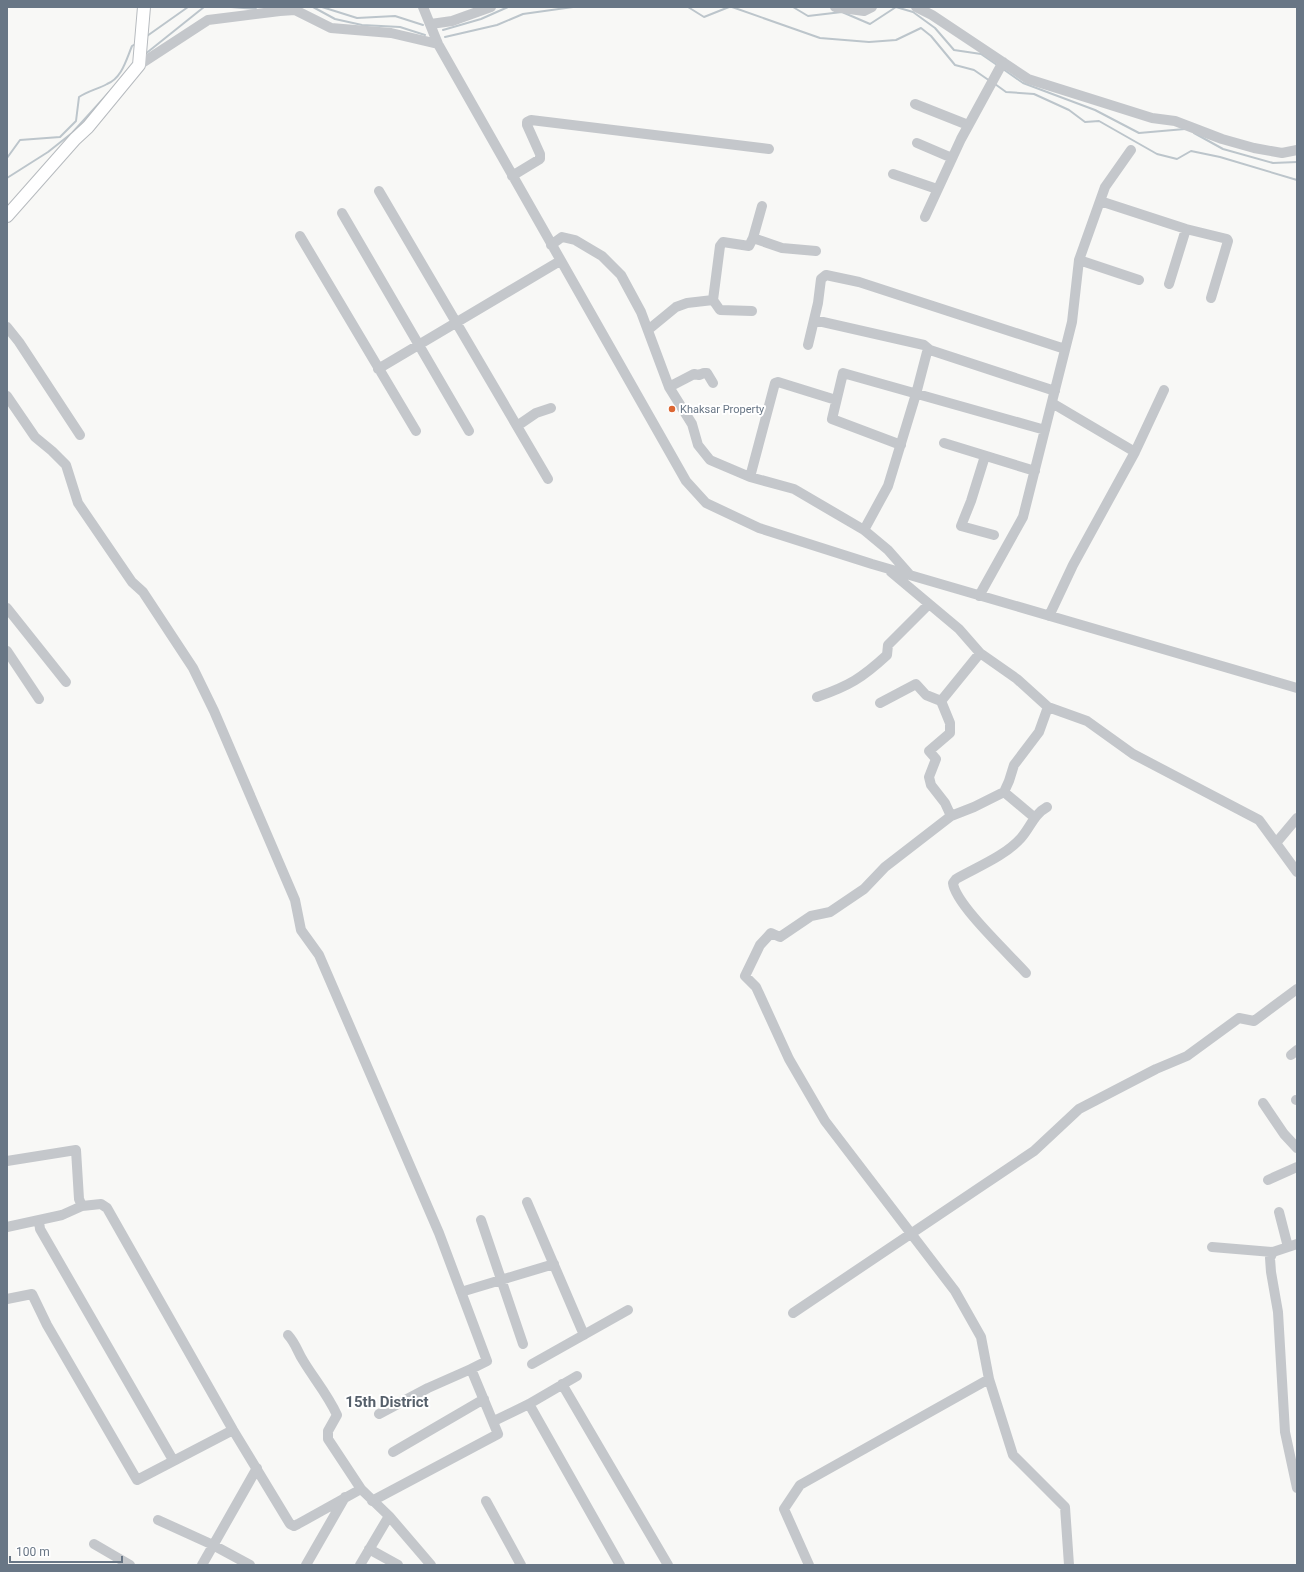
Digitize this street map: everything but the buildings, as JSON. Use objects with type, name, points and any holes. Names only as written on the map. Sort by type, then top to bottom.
[{"type":"main road","points":[[7,216],[75,139],[88,127],[139,64],[144,7]]},
{"type":"street","points":[[423,7],[438,44],[560,261],[686,481],[706,503],[759,528],[910,576],[1297,688]]},
{"type":"street","points":[[431,24],[452,20],[491,7]]},
{"type":"street","points":[[835,7],[864,11],[872,7]]},
{"type":"street","points":[[916,7],[932,15],[1028,79],[1152,118],[1175,121],[1222,139],[1254,148],[1282,153],[1297,150]]},
{"type":"street","points":[[139,64],[194,27],[208,20],[280,10],[295,10],[331,28],[391,32],[438,44]]},
{"type":"street","points":[[925,217],[968,125],[1003,62]]},
{"type":"street","points":[[915,104],[968,125]]},
{"type":"street","points":[[512,176],[540,159],[540,154],[527,125],[531,120],[769,149]]},
{"type":"street","points":[[917,143],[952,158]]},
{"type":"street","points":[[979,596],[1023,517],[1072,322],[1079,260],[1105,187],[1131,150]]},
{"type":"street","points":[[893,174],[937,189]]},
{"type":"street","points":[[379,191],[548,479]]},
{"type":"street","points":[[1100,201],[1186,229],[1228,239],[1210,298]]},
{"type":"street","points":[[752,311],[720,310],[713,300],[721,244],[723,242],[748,246],[753,238],[762,206]]},
{"type":"street","points":[[342,213],[469,431]]},
{"type":"street","points":[[1169,284],[1186,229]]},
{"type":"street","points":[[300,236],[416,431]]},
{"type":"street","points":[[551,245],[562,237],[575,240],[602,256],[621,275],[641,312],[669,387],[692,424],[698,446],[710,460],[750,477],[794,489],[864,530],[888,550],[910,576]]},
{"type":"street","points":[[753,238],[782,248],[816,251]]},
{"type":"street","points":[[1079,260],[1139,280]]},
{"type":"street","points":[[378,369],[560,261]]},
{"type":"street","points":[[808,345],[821,279],[826,275],[858,282],[1065,349]]},
{"type":"street","points":[[648,330],[676,307],[687,303],[713,300]]},
{"type":"street","points":[[814,320],[924,344],[930,350],[1055,391]]},
{"type":"street","points":[[7,327],[19,342],[80,435]]},
{"type":"street","points":[[864,530],[888,486],[927,352],[930,350]]},
{"type":"street","points":[[901,445],[832,419],[842,374],[845,372],[916,394],[1045,430]]},
{"type":"street","points":[[669,387],[694,374],[707,374],[713,382]]},
{"type":"street","points":[[750,477],[776,383],[778,382],[836,400]]},
{"type":"street","points":[[1049,616],[1073,565],[1135,452],[1164,390]]},
{"type":"street","points":[[7,396],[34,437],[52,451],[66,465],[78,503],[132,582],[143,592],[193,668],[239,765],[295,900],[301,930],[319,955],[439,1233],[487,1361],[428,1388],[379,1414]]},
{"type":"street","points":[[1052,403],[1135,452]]},
{"type":"street","points":[[517,426],[536,413],[551,408]]},
{"type":"street","points":[[944,443],[1035,472]]},
{"type":"street","points":[[985,456],[971,501],[961,526],[994,535]]},
{"type":"street","points":[[889,569],[959,630],[980,653],[1017,679],[1048,706],[1087,721],[1133,754],[1259,820],[1297,872]]},
{"type":"street","points":[[817,697],[850,685],[871,669],[887,655],[888,645],[929,604]]},
{"type":"street","points":[[7,609],[66,682]]},
{"type":"street","points":[[7,651],[39,698]]},
{"type":"street","points":[[942,702],[980,653]]},
{"type":"street","points":[[880,703],[916,684],[926,695],[942,702],[950,723],[950,733],[929,751],[936,759],[929,777],[931,785],[945,803],[951,816]]},
{"type":"street","points":[[1048,706],[1039,732],[1014,765],[1004,792],[974,808],[951,816],[885,867],[864,889],[830,912],[811,916],[780,937],[771,933],[760,945],[745,976],[756,987],[789,1059],[825,1121],[955,1291],[981,1337],[989,1379],[1013,1455],[1065,1507],[1069,1565]]},
{"type":"street","points":[[1004,792],[1035,818]]},
{"type":"street","points":[[1026,973],[965,905],[954,888],[953,883],[956,879],[1002,852],[1021,838],[1035,818],[1047,807]]},
{"type":"street","points":[[1276,843],[1297,818]]},
{"type":"street","points":[[794,1313],[1034,1151],[1079,1109],[1156,1069],[1187,1056],[1239,1018],[1254,1020],[1297,989]]},
{"type":"street","points":[[1263,1103],[1284,1134],[1297,1148]]},
{"type":"street","points":[[7,1161],[76,1150],[79,1199],[82,1206]]},
{"type":"street","points":[[1268,1180],[1297,1167]]},
{"type":"street","points":[[527,1202],[584,1335]]},
{"type":"street","points":[[7,1228],[39,1221],[82,1206],[101,1204],[107,1208],[232,1430],[290,1524],[294,1526],[362,1489]]},
{"type":"street","points":[[1212,1247],[1273,1252],[1292,1245],[1279,1212]]},
{"type":"street","points":[[480,1220],[523,1344]]},
{"type":"street","points":[[39,1221],[40,1229],[173,1460]]},
{"type":"street","points":[[1273,1252],[1270,1258],[1278,1312],[1285,1432],[1297,1488]]},
{"type":"street","points":[[461,1292],[554,1264]]},
{"type":"street","points":[[7,1299],[32,1294],[47,1325],[137,1480],[173,1460],[181,1459],[232,1430]]},
{"type":"street","points":[[532,1364],[628,1310]]},
{"type":"street","points":[[288,1335],[296,1344],[303,1361],[317,1379],[337,1415],[328,1431],[328,1439],[362,1489],[372,1501],[389,1516],[432,1565]]},
{"type":"street","points":[[372,1501],[498,1434],[472,1369]]},
{"type":"street","points":[[494,1421],[529,1404],[577,1376]]},
{"type":"street","points":[[809,1565],[784,1509],[800,1485],[989,1379]]},
{"type":"street","points":[[562,1384],[668,1565]]},
{"type":"street","points":[[393,1452],[484,1399]]},
{"type":"street","points":[[529,1404],[620,1565]]},
{"type":"street","points":[[202,1565],[256,1468]]},
{"type":"street","points":[[306,1565],[345,1497]]},
{"type":"street","points":[[486,1501],[521,1565]]},
{"type":"street","points":[[360,1565],[389,1516]]},
{"type":"street","points":[[158,1520],[214,1545],[250,1565]]},
{"type":"street","points":[[94,1544],[130,1565]]},
{"type":"street","points":[[370,1549],[398,1565]]},
{"type":"waterway","points":[[147,36],[188,7]]},
{"type":"waterway","points":[[144,55],[204,7]]},
{"type":"waterway","points":[[231,7],[256,9]]},
{"type":"waterway","points":[[313,7],[335,19],[362,25],[400,27],[425,35]]},
{"type":"waterway","points":[[322,7],[357,18],[395,16],[423,25]]},
{"type":"waterway","points":[[443,30],[481,19],[508,7]]},
{"type":"waterway","points":[[445,37],[497,25],[523,14],[573,7]]},
{"type":"waterway","points":[[688,7],[704,17],[729,7]]},
{"type":"waterway","points":[[732,7],[820,38],[869,42],[896,40],[921,28],[931,36],[955,65],[974,70],[990,81]]},
{"type":"waterway","points":[[793,7],[808,16],[842,12],[870,24],[896,7]]},
{"type":"waterway","points":[[896,7],[913,12],[935,28],[954,50],[981,54],[997,65]]},
{"type":"waterway","points":[[7,158],[20,140],[60,137],[76,121],[79,97],[107,84],[116,78],[123,68],[132,46],[137,43]]},
{"type":"waterway","points":[[1003,69],[1023,83],[1095,110],[1139,133],[1185,129]]},
{"type":"waterway","points":[[995,84],[1006,92],[1034,94],[1069,110],[1085,122],[1099,121],[1157,154],[1177,159],[1191,151],[1220,157],[1297,180]]},
{"type":"waterway","points":[[7,178],[48,152],[72,133],[112,89]]},
{"type":"waterway","points":[[1194,133],[1223,149],[1273,163],[1297,162]]},
{"type":"place","name":"Khaksar Property","points":[[672,409]]},
{"type":"district","name":"15th District","points":[[387,1402]]}]
